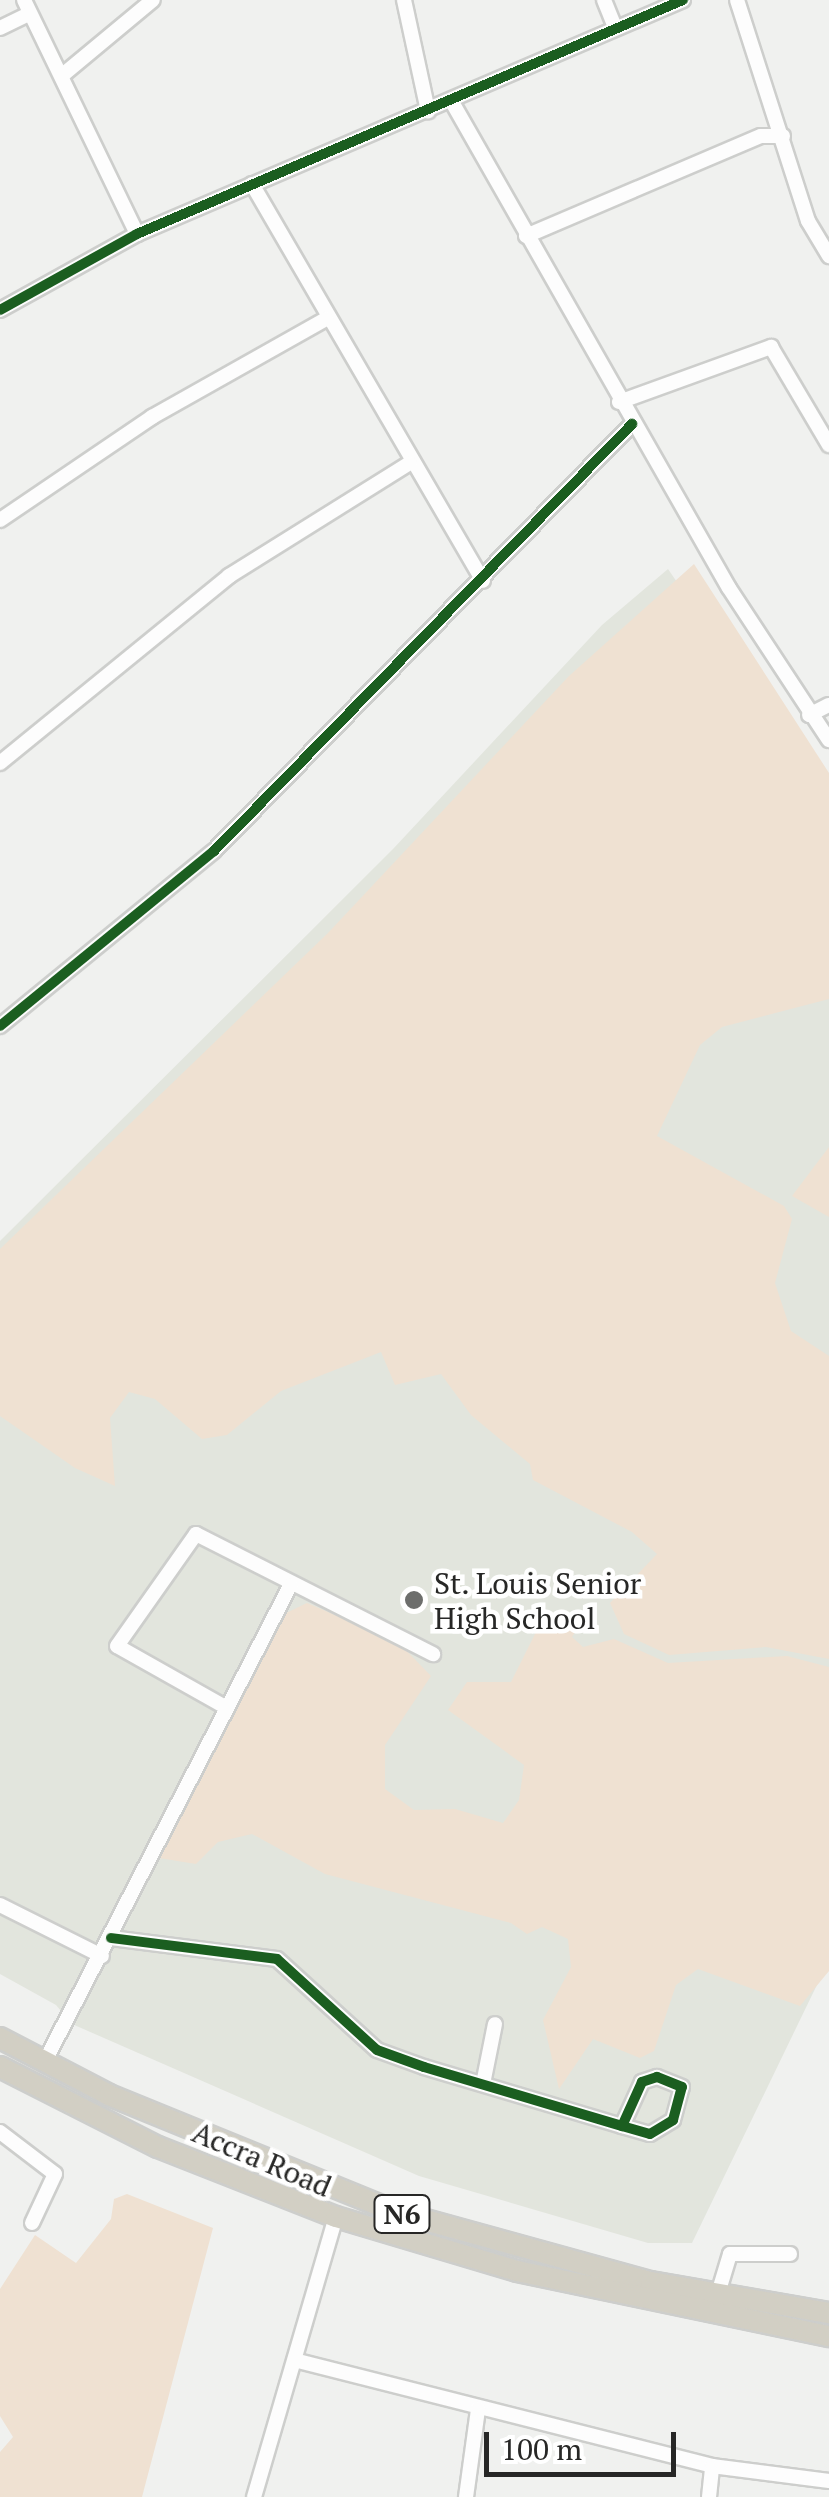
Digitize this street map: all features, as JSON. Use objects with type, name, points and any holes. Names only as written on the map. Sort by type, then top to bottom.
[{"type":"highway","name":"Accra Road","points":[[0,2038],[44,2063],[396,2212],[717,2296],[829,2314]]},
{"type":"highway","name":"Accra Road","points":[[0,2067],[158,2147],[336,2217],[517,2271],[829,2336]]},
{"type":"street","points":[[65,73],[153,0]]},
{"type":"street","points":[[404,0],[428,111]]},
{"type":"street","points":[[604,0],[614,27]]},
{"type":"street","points":[[0,310],[137,234],[683,0]]},
{"type":"street","points":[[737,0],[808,220],[829,256]]},
{"type":"street","points":[[0,28],[27,7],[65,73],[137,234]]},
{"type":"street","points":[[452,102],[619,402],[809,715],[829,740]]},
{"type":"street","points":[[526,236],[761,136],[783,136]]},
{"type":"street","points":[[252,184],[326,319],[483,581]]},
{"type":"street","points":[[0,520],[152,417],[326,319]]},
{"type":"street","points":[[619,402],[771,346],[829,446]]},
{"type":"street","points":[[0,1026],[214,852],[483,581],[632,424]]},
{"type":"street","points":[[0,763],[229,576],[410,463]]},
{"type":"street","points":[[809,715],[829,705]]},
{"type":"street","points":[[227,1708],[120,1650],[119,1640],[196,1534],[290,1586],[433,1654]]},
{"type":"street","points":[[44,2063],[290,1586]]},
{"type":"street","points":[[0,1905],[102,1956]]},
{"type":"street","points":[[110,1938],[276,1959],[377,2050],[483,2084],[622,2126],[650,2134],[672,2120],[682,2087],[657,2077],[642,2082],[622,2126]]},
{"type":"street","points":[[483,2084],[496,2024]]},
{"type":"street","points":[[0,2132],[55,2174],[32,2223]]},
{"type":"street","points":[[254,2497],[298,2362],[336,2217]]},
{"type":"street","points":[[717,2296],[730,2254],[790,2254]]},
{"type":"street","points":[[298,2362],[712,2466],[829,2481]]},
{"type":"street","points":[[466,2497],[478,2409]]},
{"type":"street","points":[[709,2497],[712,2466]]},
{"type":"shaded area","points":[[694,564],[829,773],[829,999],[722,1027],[700,1045],[657,1136],[784,1206],[792,1219],[775,1283],[791,1331],[829,1356],[829,1659],[766,1647],[669,1655],[624,1634],[610,1603],[657,1554],[632,1532],[533,1480],[530,1464],[471,1415],[441,1374],[395,1385],[381,1352],[281,1391],[227,1435],[202,1439],[155,1399],[129,1392],[110,1418],[115,1486],[75,1468],[0,1416],[0,1249],[328,933],[569,676]]},
{"type":"shaded area","name":"St. Louis Senior High School","points":[[668,569],[829,804],[829,1960],[692,2243],[648,2243],[419,2176],[72,2024],[56,2005],[0,1974],[0,1241],[393,849],[602,625]]},
{"type":"shaded area","points":[[829,1147],[829,1217],[792,1196]]},
{"type":"shaded area","points":[[307,1603],[398,1642],[431,1676],[385,1745],[385,1789],[414,1810],[455,1809],[503,1823],[519,1800],[524,1765],[448,1710],[467,1682],[511,1682],[542,1620],[578,1627],[572,1637],[583,1647],[614,1639],[668,1663],[787,1656],[829,1667],[829,1971],[800,2006],[698,1969],[676,1985],[654,2051],[640,2058],[593,2039],[559,2089],[543,2020],[571,1967],[568,1939],[542,1927],[527,1934],[511,1923],[325,1874],[252,1834],[218,1842],[196,1864],[159,1858],[284,1614]]},
{"type":"shaded area","points":[[127,2194],[213,2228],[142,2497],[0,2497],[0,2452],[13,2437],[0,2416],[0,2289],[35,2235],[76,2263],[111,2219],[114,2199]]},
{"type":"cycle path","points":[[0,310],[137,234],[683,0]]},
{"type":"cycle path","points":[[0,1026],[214,851],[632,424]]},
{"type":"cycle path","points":[[111,1938],[277,1959],[377,2050],[424,2067],[622,2126],[650,2134],[673,2120],[682,2087],[657,2077],[642,2082],[622,2126]]},
{"type":"place","name":"St. Louis Senior High School","points":[[414,1600]]}]
